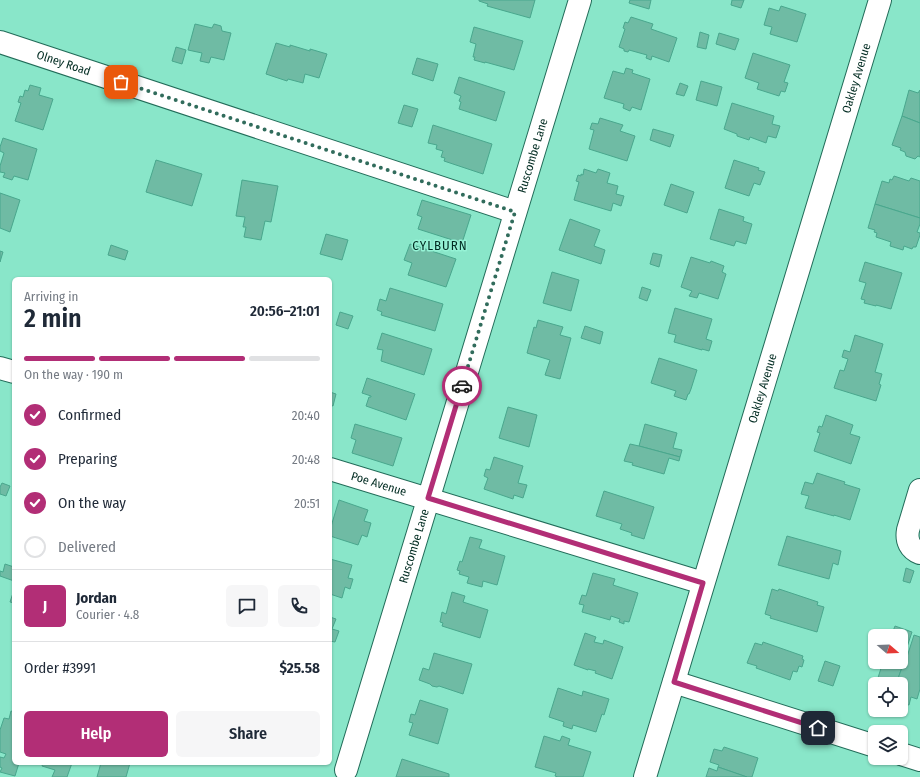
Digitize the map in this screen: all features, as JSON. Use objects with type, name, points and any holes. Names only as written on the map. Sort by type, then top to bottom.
[{"type":"street","name":"Ruscombe Lane","points":[[346,770],[580,0]]},
{"type":"street","name":"Oakley Avenue","points":[[645,777],[880,0]]},
{"type":"street","name":"Olney Road","points":[[0,42],[515,212]]},
{"type":"street","points":[[0,368],[12,371]]},
{"type":"street","name":"Poe Avenue","points":[[332,469],[703,583]]},
{"type":"street","points":[[920,490],[907,537],[910,546],[917,553],[920,553]]},
{"type":"street","points":[[674,682],[868,744]]},
{"type":"street","points":[[908,756],[920,760]]},
{"type":"building","points":[[479,0],[535,0],[530,18],[487,6],[488,4]]},
{"type":"building","points":[[630,0],[651,0],[649,9],[629,3]]},
{"type":"building","points":[[732,0],[744,0],[741,8],[731,5]]},
{"type":"building","points":[[781,6],[806,14],[797,42],[770,34],[772,27],[764,25],[769,8],[779,11]]},
{"type":"building","points":[[631,17],[653,24],[651,29],[677,38],[669,62],[652,56],[651,60],[646,58],[647,55],[629,50],[628,52],[624,51],[624,49],[619,47],[625,29],[623,28],[625,22],[628,23]]},
{"type":"building","points":[[195,24],[212,28],[214,24],[221,26],[222,31],[231,33],[224,60],[211,57],[209,63],[200,61],[202,53],[188,50]]},
{"type":"building","points":[[474,27],[523,41],[514,70],[474,60],[475,57],[473,57],[476,44],[470,42]]},
{"type":"building","points":[[700,32],[709,35],[706,49],[697,47]]},
{"type":"building","points":[[719,33],[739,39],[735,50],[716,44]]},
{"type":"building","points":[[276,43],[290,47],[290,45],[310,51],[310,49],[327,54],[319,78],[305,74],[303,83],[288,79],[287,81],[266,74]]},
{"type":"building","points":[[176,47],[186,50],[182,64],[172,61]]},
{"type":"building","points":[[753,53],[790,65],[784,82],[788,83],[785,92],[781,91],[779,96],[757,89],[759,83],[745,78]]},
{"type":"building","points":[[417,58],[438,64],[433,81],[412,74]]},
{"type":"building","points":[[626,68],[633,70],[632,73],[650,79],[641,110],[632,107],[630,111],[623,108],[624,104],[604,98],[613,71],[624,74]]},
{"type":"building","points":[[459,77],[505,92],[496,121],[459,109],[461,102],[459,101],[461,96],[454,93]]},
{"type":"building","points":[[701,81],[722,87],[717,106],[696,100]]},
{"type":"building","points":[[680,83],[688,86],[684,96],[676,94]]},
{"type":"building","points":[[30,85],[41,88],[39,95],[53,99],[43,130],[15,121],[21,103],[18,102],[20,96],[23,97],[25,90],[28,91]]},
{"type":"building","points":[[909,90],[918,93],[920,90],[920,123],[902,116]]},
{"type":"building","points":[[732,103],[774,116],[772,124],[780,126],[776,138],[768,136],[766,143],[750,137],[749,140],[737,136],[737,134],[724,129]]},
{"type":"building","points":[[404,105],[418,109],[412,127],[398,123]]},
{"type":"building","points":[[902,116],[920,123],[920,157],[918,156],[915,159],[906,156],[905,152],[900,150],[901,148],[892,145]]},
{"type":"building","points":[[600,118],[623,125],[620,131],[635,136],[627,161],[589,149],[594,130],[590,129],[592,123],[598,124]]},
{"type":"building","points":[[433,125],[492,144],[483,174],[444,161],[445,158],[441,157],[443,151],[436,149],[437,145],[428,143]]},
{"type":"building","points":[[653,129],[674,135],[670,147],[650,140]]},
{"type":"building","points":[[3,138],[37,149],[28,180],[14,176],[12,180],[3,177],[5,173],[0,172],[0,166],[4,153],[0,151]]},
{"type":"building","points":[[156,160],[202,174],[192,206],[146,192]]},
{"type":"building","points":[[734,160],[759,168],[758,170],[765,172],[760,185],[754,183],[749,196],[725,188]]},
{"type":"building","points":[[584,169],[596,173],[598,169],[610,173],[607,183],[618,186],[616,194],[624,196],[621,206],[613,203],[611,211],[574,200],[579,182],[576,181],[578,175],[583,175]]},
{"type":"building","points":[[894,176],[909,181],[911,178],[920,181],[920,218],[875,204],[882,181],[889,183],[890,179],[892,180]]},
{"type":"building","points":[[242,180],[278,186],[271,222],[265,221],[261,240],[244,237],[246,227],[243,227],[245,217],[236,216]]},
{"type":"building","points":[[671,184],[694,192],[687,213],[664,205]]},
{"type":"building","points":[[0,193],[20,200],[10,232],[0,228]]},
{"type":"building","points":[[422,200],[471,215],[462,243],[418,229],[422,217],[417,215]]},
{"type":"building","points":[[875,204],[920,218],[920,224],[917,232],[920,233],[920,235],[916,247],[913,247],[912,249],[904,246],[903,250],[890,246],[891,242],[876,237],[877,233],[874,232],[875,230],[868,228]]},
{"type":"building","points":[[719,209],[744,217],[743,221],[752,224],[746,244],[736,241],[734,246],[710,239]]},
{"type":"building","points":[[570,219],[600,230],[594,246],[605,250],[601,264],[559,250]]},
{"type":"building","points":[[326,234],[348,240],[342,260],[320,254]]},
{"type":"building","points":[[410,244],[456,259],[446,287],[408,275],[412,263],[404,260]]},
{"type":"building","points":[[111,245],[128,251],[125,260],[108,255]]},
{"type":"building","points":[[0,251],[3,252],[0,262]]},
{"type":"building","points":[[653,253],[662,255],[659,267],[650,264]]},
{"type":"building","points":[[691,257],[710,263],[711,261],[724,266],[722,272],[726,274],[718,299],[699,293],[697,298],[689,296],[692,291],[681,287]]},
{"type":"building","points":[[865,262],[902,273],[891,309],[864,303],[865,300],[861,299],[866,283],[859,281]]},
{"type":"building","points":[[552,272],[579,280],[571,311],[543,303]]},
{"type":"building","points":[[642,287],[651,290],[647,301],[639,298]]},
{"type":"building","points":[[390,288],[443,304],[435,331],[381,315],[382,312],[377,310],[380,299],[386,301]]},
{"type":"building","points":[[675,308],[712,319],[706,339],[712,341],[709,351],[674,342],[676,335],[668,333]]},
{"type":"building","points":[[340,312],[353,316],[348,329],[336,325]]},
{"type":"building","points":[[538,320],[563,327],[560,335],[571,338],[560,379],[545,375],[550,360],[527,353],[534,327],[536,328]]},
{"type":"building","points":[[585,326],[603,332],[600,344],[581,338]]},
{"type":"building","points":[[382,333],[432,349],[424,375],[381,361],[383,350],[377,349]]},
{"type":"building","points":[[855,335],[883,344],[875,372],[882,374],[879,384],[881,385],[876,401],[834,388],[840,370],[844,371],[848,359],[842,357],[844,350],[850,352]]},
{"type":"building","points":[[659,358],[697,370],[686,400],[674,396],[676,391],[651,383]]},
{"type":"building","points":[[367,378],[415,394],[406,420],[366,406],[369,397],[371,397],[362,393]]},
{"type":"building","points":[[332,393],[336,394],[332,406]]},
{"type":"building","points":[[508,407],[537,415],[529,447],[499,438]]},
{"type":"building","points":[[826,415],[853,425],[850,434],[860,437],[851,464],[814,451],[820,433],[817,432],[819,426],[822,427]]},
{"type":"building","points":[[355,424],[402,438],[393,466],[352,453],[356,440],[351,438]]},
{"type":"building","points":[[645,424],[677,433],[673,448],[682,450],[680,457],[639,446]]},
{"type":"building","points":[[630,444],[680,457],[679,461],[669,458],[664,474],[632,465],[633,463],[624,461]]},
{"type":"building","points":[[494,457],[523,466],[518,483],[527,485],[523,498],[514,495],[513,499],[484,489],[488,478],[484,476],[486,469],[490,470]]},
{"type":"building","points":[[817,473],[845,482],[844,484],[860,489],[850,520],[805,508],[809,496],[801,494],[805,482],[813,484]]},
{"type":"building","points":[[2,483],[10,486],[6,496],[0,494],[0,487]]},
{"type":"building","points":[[604,491],[654,507],[644,539],[631,535],[632,533],[620,529],[622,524],[596,516]]},
{"type":"building","points":[[339,500],[368,510],[364,521],[371,523],[367,537],[362,535],[358,545],[332,537],[332,523]]},
{"type":"building","points":[[787,536],[841,551],[838,565],[833,563],[829,579],[778,565]]},
{"type":"building","points":[[470,537],[482,540],[479,548],[505,556],[497,585],[483,581],[482,587],[467,583],[469,577],[459,574],[460,571],[457,570],[460,561],[462,562]]},
{"type":"building","points":[[332,560],[352,565],[348,578],[353,579],[350,589],[345,587],[342,598],[332,595]]},
{"type":"building","points":[[5,564],[12,566],[12,580],[0,576],[0,571],[3,572]]},
{"type":"building","points":[[906,568],[914,571],[910,583],[903,581]]},
{"type":"building","points":[[593,573],[615,579],[613,585],[638,593],[629,622],[624,621],[624,624],[619,622],[620,619],[611,616],[610,620],[582,612],[584,605],[579,604],[582,595],[586,596]]},
{"type":"building","points":[[772,589],[778,591],[779,589],[818,602],[817,605],[824,607],[817,632],[770,618],[771,616],[765,614]]},
{"type":"building","points":[[452,592],[465,596],[463,602],[488,610],[480,638],[442,626],[443,623],[440,622],[442,612],[446,614]]},
{"type":"building","points":[[332,618],[336,619],[332,629]]},
{"type":"building","points":[[895,626],[904,629],[894,629]]},
{"type":"building","points":[[332,629],[339,631],[335,642],[332,641]]},
{"type":"building","points":[[908,631],[912,632],[908,644]]},
{"type":"building","points":[[585,633],[596,637],[594,642],[603,644],[604,640],[623,647],[612,679],[595,673],[596,671],[574,665]]},
{"type":"building","points":[[914,635],[920,637],[920,689],[917,699],[911,697],[909,705],[908,677],[899,677],[901,669],[908,669],[908,654]]},
{"type":"building","points":[[763,642],[803,656],[802,659],[804,660],[802,667],[799,666],[797,672],[793,671],[790,680],[756,668],[757,666],[747,663],[755,643],[762,645]]},
{"type":"building","points":[[434,653],[472,664],[463,694],[439,686],[432,686],[419,680],[423,668],[429,670]]},
{"type":"building","points":[[825,661],[840,666],[833,686],[818,681]]},
{"type":"building","points":[[881,669],[901,669],[899,677],[878,677]]},
{"type":"building","points":[[558,688],[582,696],[583,691],[609,699],[604,715],[602,714],[596,732],[573,725],[572,729],[563,726],[564,722],[549,717]]},
{"type":"building","points":[[420,700],[448,709],[438,744],[409,735],[413,723],[409,722],[411,714],[415,715]]},
{"type":"building","points":[[11,711],[12,765],[18,765],[15,776],[0,772],[2,768],[0,767],[0,757],[4,758],[6,754],[0,752],[0,730],[4,718],[9,719]]},
{"type":"building","points":[[544,736],[560,741],[562,736],[570,739],[568,745],[591,752],[583,777],[558,777],[555,776],[556,773],[535,767]]},
{"type":"building","points":[[724,747],[758,758],[752,777],[747,777],[718,767],[719,765],[710,762],[714,749],[722,751]]},
{"type":"building","points":[[402,759],[449,774],[449,777],[396,777]]},
{"type":"building","points":[[71,765],[67,777],[52,777],[55,770],[42,766]]},
{"type":"building","points":[[100,765],[129,765],[126,777],[97,777]]},
{"type":"building","points":[[718,767],[747,777],[706,777],[709,768],[717,771]]},
{"type":"way so far","points":[[121,82],[515,212],[462,386]]},
{"type":"district","name":"CYLBURN","points":[[440,245]]},
{"type":"route","points":[[462,386],[428,498],[703,583],[674,682],[818,728]]}]
